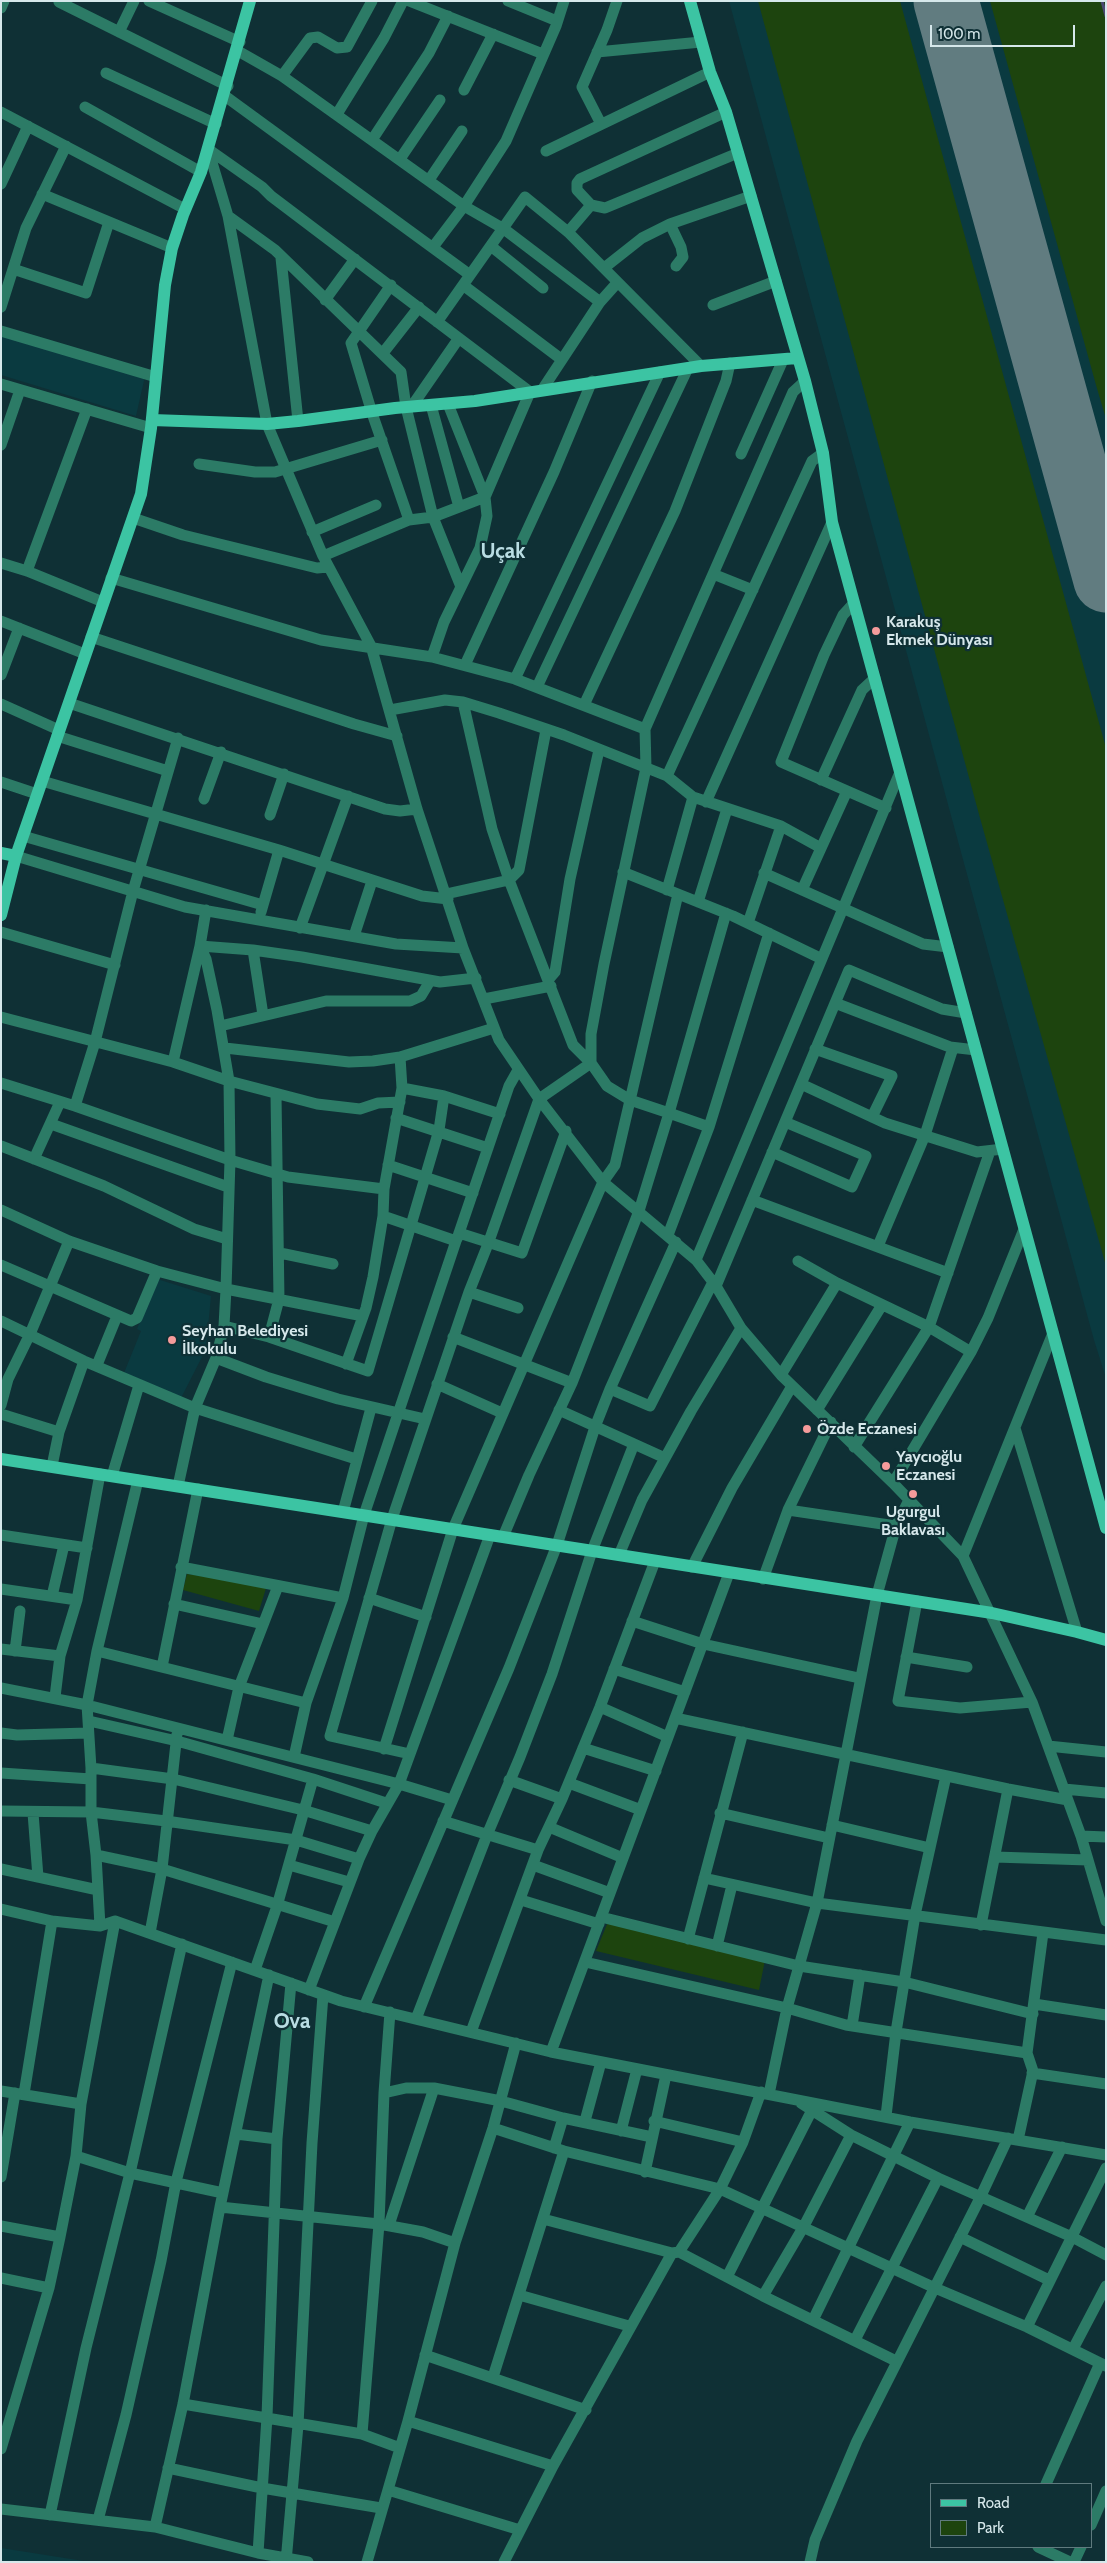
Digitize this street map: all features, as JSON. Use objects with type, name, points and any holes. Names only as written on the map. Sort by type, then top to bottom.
[{"type":"main road","points":[[1,915],[16,856],[133,518],[143,483],[152,424],[165,285],[172,248],[185,209],[201,172],[239,46],[250,1]]},
{"type":"main road","points":[[690,1],[710,72],[726,112],[805,382],[822,453],[832,522],[976,1050],[996,1150],[1024,1229],[1106,1528]]},
{"type":"main road","points":[[152,424],[267,424],[298,421],[448,404],[695,367],[797,358]]},
{"type":"main road","points":[[1,853],[16,856]]},
{"type":"main road","points":[[1,1459],[490,1534],[763,1579],[992,1613],[1106,1640]]},
{"type":"street","points":[[1,8],[4,1]]},
{"type":"street","points":[[119,32],[134,1]]},
{"type":"street","points":[[149,1],[239,46],[464,206],[504,229],[600,302]]},
{"type":"street","points":[[282,76],[310,38],[318,37],[337,48],[347,47],[372,1]]},
{"type":"street","points":[[337,114],[384,38],[403,1]]},
{"type":"street","points":[[409,1],[543,54]]},
{"type":"street","points":[[508,1],[558,21]]},
{"type":"street","points":[[433,247],[464,206],[506,141],[558,21],[564,1]]},
{"type":"street","points":[[601,124],[582,87],[617,1]]},
{"type":"street","points":[[59,2],[119,32],[226,91],[470,275]]},
{"type":"street","points":[[372,140],[430,53],[448,16]]},
{"type":"street","points":[[464,90],[492,34]]},
{"type":"street","points":[[597,52],[702,42]]},
{"type":"street","points":[[546,150],[710,72]]},
{"type":"street","points":[[106,73],[216,124]]},
{"type":"street","points":[[400,159],[440,100]]},
{"type":"street","points":[[85,107],[201,172]]},
{"type":"street","points":[[726,112],[580,179],[577,182],[576,190],[591,205],[608,207],[738,153]]},
{"type":"street","points":[[3,116],[28,126],[185,209]]},
{"type":"street","points":[[1,184],[28,126]]},
{"type":"street","points":[[429,180],[462,132]]},
{"type":"street","points":[[1,307],[26,228],[66,146]]},
{"type":"street","points":[[208,149],[228,216],[267,424],[325,562],[371,646],[417,808],[463,948],[494,1028],[518,1070],[603,1182],[696,1260],[715,1284],[741,1328],[782,1375],[893,1483],[963,1556],[992,1613],[1032,1702],[1088,1860],[1100,1880],[1106,1921]]},
{"type":"street","points":[[208,149],[262,187],[271,196],[391,285],[437,322],[536,391]]},
{"type":"street","points":[[42,194],[172,248]]},
{"type":"street","points":[[604,268],[642,238],[670,224],[750,196]]},
{"type":"street","points":[[437,322],[492,247],[525,197],[568,232],[604,268],[695,367],[537,687]]},
{"type":"street","points":[[568,232],[591,205]]},
{"type":"street","points":[[228,216],[275,250],[324,300],[383,353],[401,372],[433,517],[461,587]]},
{"type":"street","points":[[13,269],[86,293],[109,222]]},
{"type":"street","points":[[670,224],[681,247],[682,257],[676,266]]},
{"type":"street","points":[[492,247],[543,288]]},
{"type":"street","points":[[281,258],[298,421]]},
{"type":"street","points":[[324,300],[355,258]]},
{"type":"street","points":[[713,304],[776,281]]},
{"type":"street","points":[[133,518],[183,535],[317,568],[325,562],[409,520],[433,517],[485,497],[536,391],[561,359],[600,302],[617,283]]},
{"type":"street","points":[[391,285],[358,330],[351,343],[372,413],[409,520]]},
{"type":"street","points":[[463,285],[561,359]]},
{"type":"street","points":[[383,353],[419,307]]},
{"type":"street","points":[[1,331],[156,377]]},
{"type":"street","points":[[409,407],[459,338]]},
{"type":"street","points":[[741,454],[783,360]]},
{"type":"street","points":[[584,705],[675,511],[726,381],[730,363]]},
{"type":"street","points":[[515,679],[660,372]]},
{"type":"street","points":[[466,665],[554,472],[592,381]]},
{"type":"street","points":[[591,1063],[592,1034],[623,872],[646,768],[645,729],[793,392],[805,382]]},
{"type":"street","points":[[1,384],[86,409],[152,424]]},
{"type":"street","points":[[1,445],[20,390]]},
{"type":"street","points":[[432,657],[444,622],[480,548],[487,516],[485,497],[448,404]]},
{"type":"street","points":[[431,405],[459,507]]},
{"type":"street","points":[[27,571],[86,409]]},
{"type":"street","points":[[199,464],[266,472],[287,468],[382,440]]},
{"type":"street","points":[[667,776],[812,461],[822,453]]},
{"type":"street","points":[[312,532],[376,505]]},
{"type":"street","points":[[706,802],[832,522]]},
{"type":"street","points":[[1,563],[27,571],[103,602]]},
{"type":"street","points":[[713,574],[753,590]]},
{"type":"street","points":[[112,578],[321,640],[351,646],[371,646],[466,665],[515,679],[645,729]]},
{"type":"street","points":[[854,604],[843,615],[824,655],[781,762],[886,808]]},
{"type":"street","points":[[1,621],[85,654]]},
{"type":"street","points":[[1,675],[19,628]]},
{"type":"street","points":[[91,636],[354,724],[397,736]]},
{"type":"street","points":[[821,780],[862,690],[875,678]]},
{"type":"street","points":[[390,710],[445,700],[463,702],[546,730],[667,776],[693,797],[781,826],[821,848]]},
{"type":"street","points":[[463,702],[492,829],[509,880],[573,1045],[591,1063],[607,1086],[630,1100],[709,1127]]},
{"type":"street","points":[[68,703],[221,752],[393,811],[417,808]]},
{"type":"street","points":[[1,704],[58,733],[168,771]]},
{"type":"street","points":[[42,781],[279,850],[422,896],[447,896],[509,880],[519,870],[546,730]]},
{"type":"street","points":[[75,1106],[95,1042],[133,891],[178,738]]},
{"type":"street","points":[[484,999],[550,982],[555,972],[570,879],[599,750]]},
{"type":"street","points":[[204,799],[221,752]]},
{"type":"street","points":[[696,1260],[820,958],[900,772]]},
{"type":"street","points":[[270,815],[284,774]]},
{"type":"street","points":[[1,782],[37,794]]},
{"type":"street","points":[[802,890],[847,791]]},
{"type":"street","points":[[300,928],[348,796]]},
{"type":"street","points":[[667,890],[693,797]]},
{"type":"street","points":[[698,902],[727,809]]},
{"type":"street","points":[[748,923],[781,826]]},
{"type":"street","points":[[23,836],[263,905]]},
{"type":"street","points":[[258,921],[279,850]]},
{"type":"street","points":[[16,856],[133,891],[258,921],[396,944],[463,948]]},
{"type":"street","points":[[623,872],[726,913],[820,958]]},
{"type":"street","points":[[764,873],[924,944],[948,947]]},
{"type":"street","points":[[354,936],[372,881]]},
{"type":"street","points":[[384,1748],[453,1529],[522,1364],[603,1182],[615,1165],[678,894]]},
{"type":"street","points":[[173,1062],[200,946],[206,910]]},
{"type":"street","points":[[503,1537],[572,1383],[639,1211],[726,913]]},
{"type":"street","points":[[1,932],[115,965]]},
{"type":"street","points":[[364,2007],[509,1668],[556,1545],[595,1427],[672,1238],[709,1127],[769,933]]},
{"type":"street","points":[[200,946],[253,950],[375,969],[430,981],[448,983],[476,978]]},
{"type":"street","points":[[178,1486],[195,1408],[216,1358],[224,1326],[226,1289],[230,1160],[229,1081],[225,1048],[206,959],[200,946]]},
{"type":"street","points":[[253,950],[263,1015]]},
{"type":"street","points":[[610,1389],[650,1406],[715,1284],[849,970],[942,1009],[966,1013]]},
{"type":"street","points":[[220,1026],[326,1001],[410,1001],[426,992],[430,981]]},
{"type":"street","points":[[834,1003],[953,1048],[976,1050]]},
{"type":"street","points":[[1,1017],[173,1062],[276,1095],[317,1104],[360,1109],[378,1103],[400,1102]]},
{"type":"street","points":[[225,1048],[349,1062],[400,1057],[494,1028]]},
{"type":"street","points":[[878,1246],[925,1136],[953,1048]]},
{"type":"street","points":[[815,1049],[892,1076],[872,1116]]},
{"type":"street","points":[[346,1364],[363,1316],[373,1277],[383,1216],[384,1190],[402,1088],[400,1057]]},
{"type":"street","points":[[410,1754],[330,1736],[392,1519],[468,1292],[488,1244],[539,1099],[591,1063]]},
{"type":"street","points":[[294,1757],[306,1704],[343,1598],[364,1515],[397,1412],[500,1114],[518,1070]]},
{"type":"street","points":[[1,1083],[75,1106],[230,1160],[277,1172],[288,1177],[384,1190]]},
{"type":"street","points":[[800,1084],[872,1116],[925,1136],[977,1152],[996,1150],[929,1327],[854,1447]]},
{"type":"street","points":[[402,1088],[444,1096],[500,1114]]},
{"type":"street","points":[[269,1337],[279,1299],[280,1253],[276,1095]]},
{"type":"street","points":[[224,1326],[269,1337],[368,1371],[439,1130],[444,1096]]},
{"type":"street","points":[[34,1159],[60,1102]]},
{"type":"street","points":[[396,1118],[439,1130],[488,1148]]},
{"type":"street","points":[[772,1152],[852,1187],[866,1156],[785,1122]]},
{"type":"street","points":[[51,1124],[228,1187]]},
{"type":"street","points":[[383,1216],[410,1226],[522,1253],[566,1131]]},
{"type":"street","points":[[1,1146],[104,1186],[194,1229],[227,1239]]},
{"type":"street","points":[[388,1165],[473,1192]]},
{"type":"street","points":[[752,1200],[948,1273]]},
{"type":"street","points":[[1,1210],[69,1241],[157,1271],[226,1289],[363,1316]]},
{"type":"street","points":[[893,1483],[972,1352],[1024,1229]]},
{"type":"street","points":[[1,1405],[5,1378],[30,1334],[69,1241]]},
{"type":"street","points":[[280,1253],[333,1264]]},
{"type":"street","points":[[798,1260],[836,1283],[929,1327],[972,1352]]},
{"type":"street","points":[[1,1265],[131,1321],[137,1318],[157,1271]]},
{"type":"street","points":[[782,1375],[836,1283]]},
{"type":"street","points":[[468,1292],[518,1308]]},
{"type":"street","points":[[817,1410],[882,1305]]},
{"type":"street","points":[[97,1365],[117,1316]]},
{"type":"street","points":[[1,1321],[84,1361],[195,1408],[356,1459]]},
{"type":"street","points":[[619,1555],[642,1500],[741,1328]]},
{"type":"street","points":[[963,1556],[1053,1333]]},
{"type":"street","points":[[453,1337],[572,1383]]},
{"type":"street","points":[[216,1358],[266,1377],[371,1408],[425,1419]]},
{"type":"street","points":[[52,1466],[60,1432],[84,1361]]},
{"type":"street","points":[[437,1384],[502,1413]]},
{"type":"street","points":[[55,1697],[60,1656],[77,1600],[87,1548],[106,1475],[139,1385]]},
{"type":"street","points":[[692,1567],[732,1488],[792,1386]]},
{"type":"street","points":[[343,1512],[371,1408]]},
{"type":"street","points":[[559,1410],[665,1458]]},
{"type":"street","points":[[1,1414],[60,1432]]},
{"type":"street","points":[[763,1579],[788,1510],[831,1422]]},
{"type":"street","points":[[1015,1428],[1077,1632]]},
{"type":"street","points":[[416,2019],[552,1674],[592,1551],[634,1444]]},
{"type":"street","points":[[100,1926],[96,1855],[91,1812],[87,1704],[97,1651],[138,1480]]},
{"type":"street","points":[[162,1667],[198,1489]]},
{"type":"street","points":[[504,2562],[553,2466],[586,2410],[630,2326],[675,2252],[720,2189],[765,2093],[798,1966],[817,1902],[859,1678],[877,1595],[896,1526],[909,1500]]},
{"type":"street","points":[[788,1510],[896,1526]]},
{"type":"street","points":[[309,1990],[359,1859],[386,1803],[399,1784],[490,1534]]},
{"type":"street","points":[[1,1535],[87,1548]]},
{"type":"street","points":[[52,1596],[64,1544]]},
{"type":"street","points":[[471,2032],[538,1850],[569,1783],[600,1707],[654,1561]]},
{"type":"street","points":[[181,1567],[343,1598]]},
{"type":"street","points":[[551,2052],[729,1573]]},
{"type":"street","points":[[227,1740],[240,1687],[278,1586]]},
{"type":"street","points":[[1,1589],[77,1600]]},
{"type":"street","points":[[369,1598],[426,1617]]},
{"type":"street","points":[[917,1601],[898,1701],[960,1708],[1032,1702]]},
{"type":"street","points":[[174,1604],[263,1624]]},
{"type":"street","points":[[16,1651],[20,1611]]},
{"type":"street","points":[[632,1621],[703,1644],[859,1678]]},
{"type":"street","points":[[1,1649],[60,1656]]},
{"type":"street","points":[[97,1651],[306,1704]]},
{"type":"street","points":[[906,1658],[967,1667]]},
{"type":"street","points":[[614,1669],[685,1692]]},
{"type":"street","points":[[1,1688],[87,1704],[399,1784],[452,1800]]},
{"type":"street","points":[[600,1707],[668,1737]]},
{"type":"street","points":[[676,1718],[1008,1789],[1066,1794],[1106,1792]]},
{"type":"street","points":[[1,1733],[17,1735],[89,1727],[177,1741],[313,1779],[386,1803]]},
{"type":"street","points":[[150,1934],[162,1869],[166,1820],[173,1779],[178,1727]]},
{"type":"street","points":[[688,1939],[743,1732]]},
{"type":"street","points":[[1048,1746],[1106,1752]]},
{"type":"street","points":[[583,1748],[656,1771]]},
{"type":"street","points":[[1,1773],[91,1774],[173,1779],[303,1810],[372,1831]]},
{"type":"street","points":[[886,2116],[896,2032],[915,1915],[946,1776]]},
{"type":"street","points":[[255,1970],[277,1906],[313,1779]]},
{"type":"street","points":[[509,1780],[562,1799]]},
{"type":"street","points":[[569,1783],[641,1810]]},
{"type":"street","points":[[982,1924],[1008,1789]]},
{"type":"street","points":[[1,1811],[91,1812],[166,1820],[296,1840],[359,1859]]},
{"type":"street","points":[[33,1812],[38,1877]]},
{"type":"street","points":[[720,1813],[829,1838]]},
{"type":"street","points":[[443,1821],[538,1850]]},
{"type":"street","points":[[832,1825],[930,1848]]},
{"type":"street","points":[[549,1827],[623,1858]]},
{"type":"street","points":[[1081,1836],[1106,1837]]},
{"type":"street","points":[[96,1855],[162,1869],[277,1906],[335,1922]]},
{"type":"street","points":[[995,1857],[1088,1860]]},
{"type":"street","points":[[289,1865],[349,1882]]},
{"type":"street","points":[[533,1865],[610,1893]]},
{"type":"street","points":[[1,1869],[98,1890]]},
{"type":"street","points":[[704,1878],[817,1902],[1106,1940]]},
{"type":"street","points":[[717,1946],[732,1885]]},
{"type":"street","points":[[521,1900],[798,1966],[904,1982],[1033,2009],[1106,2015]]},
{"type":"street","points":[[1,1909],[52,1921],[100,1926],[115,1921],[323,1995],[364,2007],[551,2052],[910,2122],[1106,2155]]},
{"type":"street","points":[[1,2178],[52,1921]]},
{"type":"street","points":[[1,2449],[7,2414],[49,2288],[76,2156],[81,2104],[115,1921]]},
{"type":"street","points":[[810,2562],[815,2540],[857,2441],[980,2198],[1013,2139],[1032,2074],[1027,2053],[1043,1933]]},
{"type":"street","points":[[50,2515],[86,2348],[130,2173],[182,1944]]},
{"type":"street","points":[[98,2520],[126,2415],[161,2261],[176,2182],[232,1962]]},
{"type":"street","points":[[585,1962],[787,2008],[852,2026],[1027,2053]]},
{"type":"street","points":[[155,2527],[183,2404],[220,2207],[269,1975]]},
{"type":"street","points":[[852,2026],[860,1976]]},
{"type":"street","points":[[258,2553],[267,2417],[276,2212],[277,2139],[292,1984]]},
{"type":"street","points":[[287,2560],[298,2425],[310,2217],[312,2142],[323,1995]]},
{"type":"street","points":[[362,2434],[384,2224],[384,2093],[390,2012]]},
{"type":"street","points":[[367,2562],[381,2508],[408,2421],[455,2243],[493,2128],[516,2043]]},
{"type":"street","points":[[586,2121],[601,2062]]},
{"type":"street","points":[[621,2131],[636,2069]]},
{"type":"street","points":[[1032,2074],[1106,2084]]},
{"type":"street","points":[[645,2172],[654,2121],[666,2075]]},
{"type":"street","points":[[384,2093],[406,2088],[434,2088],[501,2101],[563,2118],[586,2121],[652,2137]]},
{"type":"street","points":[[384,2224],[434,2088]]},
{"type":"street","points":[[1,2091],[81,2104]]},
{"type":"street","points":[[796,2099],[851,2135],[980,2198],[1072,2237],[1106,2255]]},
{"type":"street","points":[[727,2277],[812,2110]]},
{"type":"street","points":[[493,2377],[543,2219],[559,2149],[563,2118]]},
{"type":"street","points":[[654,2121],[743,2142]]},
{"type":"street","points":[[813,2320],[847,2247],[910,2122]]},
{"type":"street","points":[[493,2128],[559,2149],[645,2172],[720,2189],[804,2226],[935,2288],[1027,2326],[1103,2364],[1046,2483]]},
{"type":"street","points":[[236,2134],[277,2139]]},
{"type":"street","points":[[764,2296],[804,2226],[851,2135]]},
{"type":"street","points":[[1027,2217],[1062,2147]]},
{"type":"street","points":[[76,2156],[130,2173],[223,2193]]},
{"type":"street","points":[[1027,2326],[1106,2168]]},
{"type":"street","points":[[855,2340],[938,2178]]},
{"type":"street","points":[[220,2207],[384,2224],[423,2232],[455,2243]]},
{"type":"street","points":[[543,2219],[675,2252],[896,2361]]},
{"type":"street","points":[[1,2226],[60,2237]]},
{"type":"street","points":[[960,2237],[1050,2280]]},
{"type":"street","points":[[1,2278],[49,2288]]},
{"type":"street","points":[[1073,2349],[1106,2286]]},
{"type":"street","points":[[519,2296],[630,2326]]},
{"type":"street","points":[[425,2355],[586,2410]]},
{"type":"street","points":[[183,2404],[267,2417],[298,2425],[362,2434],[400,2448]]},
{"type":"street","points":[[408,2421],[553,2466]]},
{"type":"street","points":[[168,2468],[262,2488],[381,2508]]},
{"type":"street","points":[[388,2490],[520,2530]]},
{"type":"street","points":[[1092,2523],[1106,2492]]},
{"type":"street","points":[[1,2509],[155,2527],[287,2560],[308,2562]]},
{"type":"street","points":[[1040,2548],[1070,2562]]},
{"type":"street","points":[[1074,2562],[1081,2548]]},
{"type":"shaded area","points":[[729,1],[1106,1],[1106,1378],[1094,1340]]},
{"type":"shaded area","points":[[1,336],[145,376],[136,416],[1,375]]},
{"type":"shaded area","name":"Seyhan Belediyesi İlkokulu","points":[[157,1279],[211,1296],[206,1349],[181,1398],[124,1373],[141,1331],[137,1329]]},
{"type":"shaded area","points":[[1,2548],[90,2562],[1,2562]]},
{"type":"green space","points":[[758,1],[900,1],[1106,748],[1106,1266],[980,818]]},
{"type":"green space","points":[[990,1],[1106,1],[1106,419],[1096,385]]},
{"type":"green space","points":[[187,1574],[267,1585],[259,1611],[183,1590]]},
{"type":"green space","points":[[608,1922],[766,1955],[759,1990],[596,1951]]},
{"type":"waterway","points":[[1102,1],[1106,16]]},
{"type":"taxiway","points":[[1076,474],[1085,493],[1106,507]]},
{"type":"taxiway","points":[[1100,560],[1101,544],[1106,535]]},
{"type":"runway","points":[[946,1],[1106,580]]},
{"type":"place","name":"Karakuş Ekmek Dünyası","points":[[876,631]]},
{"type":"place","name":"Seyhan Belediyesi İlkokulu","points":[[172,1340]]},
{"type":"place","name":"Özde Eczanesi","points":[[807,1429]]},
{"type":"place","name":"Yaycıoğlu Eczanesi","points":[[886,1466]]},
{"type":"place","name":"Ugurgul Baklavası","points":[[913,1494]]},
{"type":"district","name":"Uçak","points":[[503,552]]},
{"type":"district","name":"Ova","points":[[292,2022]]}]
